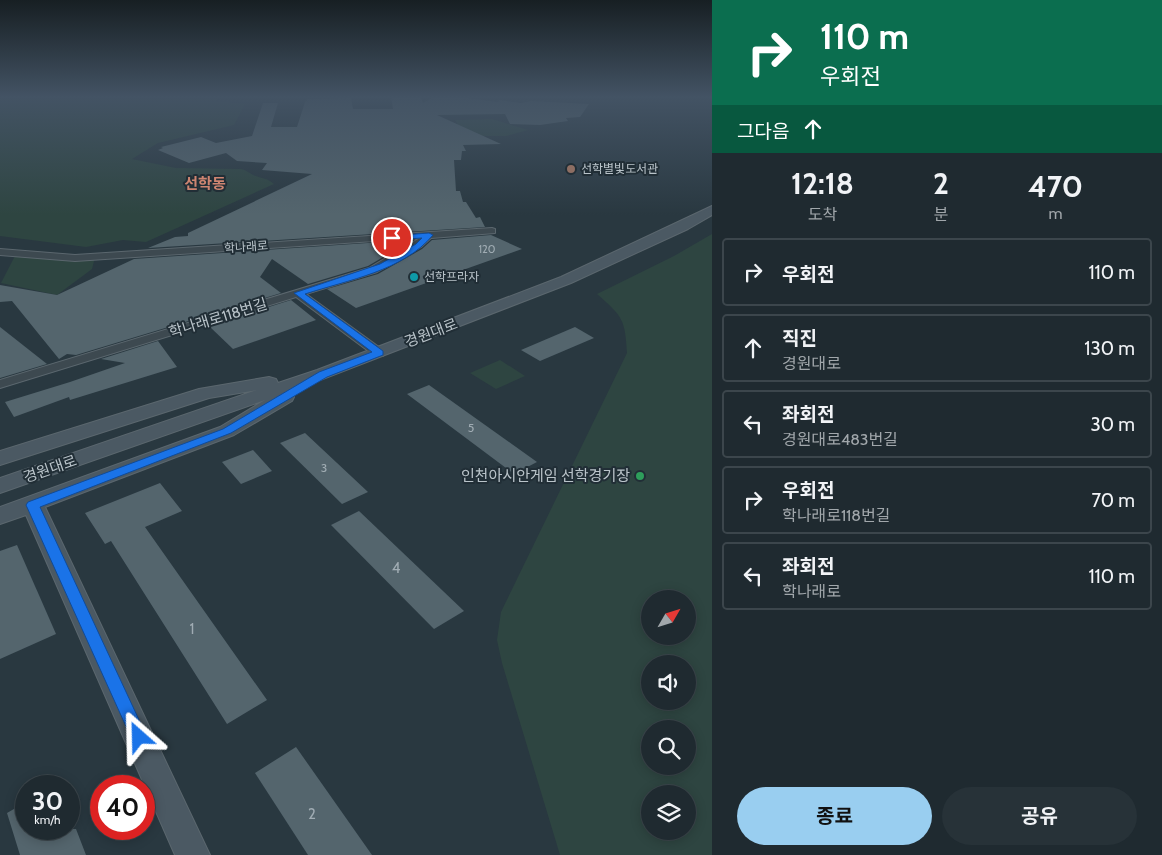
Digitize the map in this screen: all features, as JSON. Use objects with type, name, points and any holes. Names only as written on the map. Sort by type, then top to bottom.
[{"type":"main road","name":"경원대로","points":[[0,486],[379,353],[566,280],[701,217],[712,210]]},
{"type":"main road","points":[[0,458],[206,393],[323,374]]},
{"type":"main road","points":[[0,516],[227,431],[323,374]]},
{"type":"main road","points":[[33,505],[193,855]]},
{"type":"street","name":"학나래로","points":[[0,252],[74,258],[492,230]]},
{"type":"street","name":"학나래로118번길","points":[[0,384],[383,266],[418,245],[429,235]]},
{"type":"street","points":[[298,293],[379,353]]},
{"type":"green space","points":[[0,136],[188,136],[158,143],[132,159],[176,168],[241,169],[274,184],[146,242],[123,240],[86,247],[0,236]]},
{"type":"green space","name":"인천아시안게임 선학경기장","points":[[712,234],[712,855],[560,855],[502,663],[497,640],[501,612],[627,353],[625,333],[621,319],[597,294],[674,256]]},
{"type":"green space","points":[[16,254],[95,257],[92,269],[57,295],[1,283]]},
{"type":"green space","points":[[500,360],[525,376],[496,389],[470,373]]},
{"type":"building","points":[[252,136],[483,136],[501,144],[463,145],[466,151],[462,151],[461,160],[454,160],[456,191],[460,191],[463,202],[466,202],[476,218],[480,217],[485,227],[148,248],[175,237],[188,236],[188,233],[312,174],[262,170],[267,163],[237,161],[226,153],[189,163],[158,150],[163,148],[161,147],[201,137],[216,143]]},
{"type":"building","points":[[491,235],[522,249],[356,308],[327,289],[378,274],[422,249],[432,240]]},
{"type":"building","points":[[412,240],[368,266],[308,284],[272,259],[260,277],[281,293],[76,355],[67,354],[59,359],[12,301],[0,302],[0,285],[57,295],[134,259]]},
{"type":"building","points":[[291,300],[316,320],[233,349],[209,326]]},
{"type":"building","points":[[0,327],[47,364],[0,378]]},
{"type":"building","points":[[575,327],[594,338],[540,361],[521,350]]},
{"type":"building","points":[[158,341],[177,367],[70,400],[69,397],[14,417],[5,402],[125,363],[101,359]]},
{"type":"building","points":[[429,385],[537,462],[514,474],[407,394]]},
{"type":"building","points":[[305,433],[368,492],[342,504],[280,443]]},
{"type":"building","points":[[253,450],[272,471],[241,484],[222,462]]},
{"type":"building","points":[[160,483],[182,511],[145,527],[267,700],[227,724],[111,541],[105,544],[85,513]]},
{"type":"building","points":[[359,511],[464,611],[434,629],[331,525]]},
{"type":"building","points":[[17,545],[56,634],[0,659],[0,551]]},
{"type":"building","points":[[296,747],[372,855],[308,855],[255,773]]},
{"type":"building","points":[[15,808],[15,839],[7,813]]},
{"type":"building","points":[[80,839],[86,855],[20,855],[15,840]]},
{"type":"place","name":"선학별빛도서관","points":[[571,169]]},
{"type":"place","name":"선학프라자","points":[[414,277]]},
{"type":"place","name":"인천아시안게임 선학경기장","points":[[640,476]]},
{"type":"district","name":"선학동","points":[[205,184]]},
{"type":"route","points":[[139,737],[33,505],[227,431],[323,374],[379,353],[298,293],[383,266],[418,245],[429,235],[392,238]]}]
